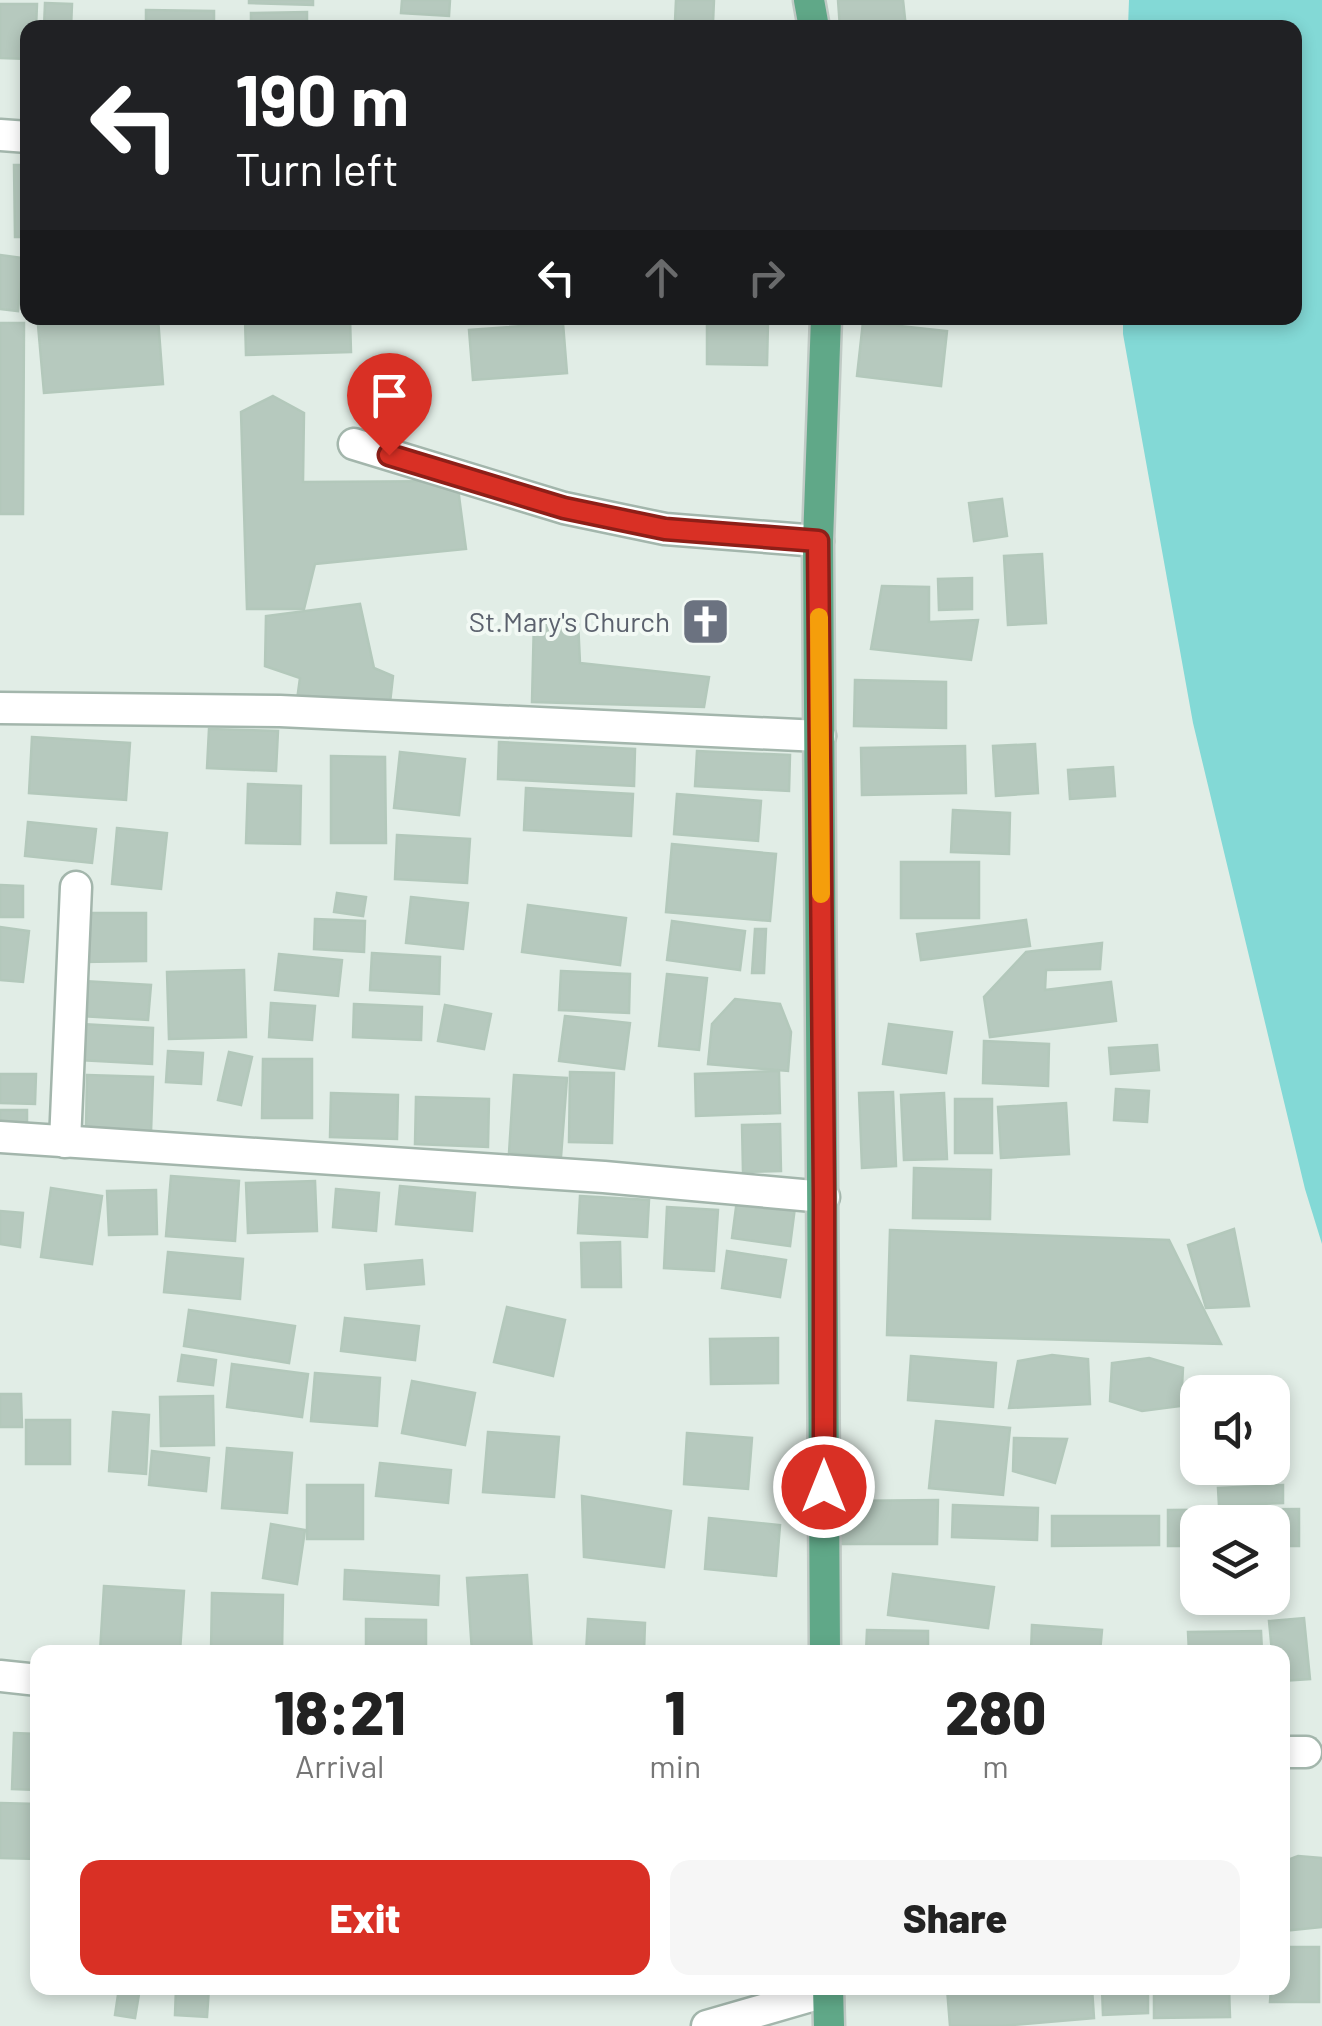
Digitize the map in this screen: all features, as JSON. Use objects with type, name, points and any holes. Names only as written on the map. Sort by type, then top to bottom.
[{"type":"main road","points":[[825,1645],[818,541],[826,325]]},
{"type":"main road","points":[[828,1995],[829,2026]]},
{"type":"street","points":[[354,444],[581,511],[665,529],[818,541]]},
{"type":"street","points":[[0,708],[280,711],[820,736]]},
{"type":"street","points":[[65,1142],[76,887]]},
{"type":"street","points":[[0,1136],[824,1197]]},
{"type":"street","points":[[0,1676],[30,1679]]},
{"type":"street","points":[[707,2026],[808,1995]]},
{"type":"water","points":[[1129,0],[1322,0],[1322,1244],[1305,1189],[1193,723],[1123,334],[1123,325],[1302,325],[1302,20],[1128,20]]},
{"type":"building","points":[[313,0],[313,5],[249,3]]},
{"type":"building","points":[[402,0],[450,0],[449,16],[401,13]]},
{"type":"building","points":[[676,0],[714,0],[713,20],[675,20]]},
{"type":"building","points":[[838,0],[903,0],[905,20],[839,20]]},
{"type":"building","points":[[45,3],[72,4],[71,20],[44,20]]},
{"type":"building","points":[[0,4],[37,4],[36,20],[20,20],[20,59],[0,58]]},
{"type":"building","points":[[146,10],[214,11],[214,20],[146,20]]},
{"type":"building","points":[[307,12],[307,20],[251,20],[251,13]]},
{"type":"building","points":[[14,165],[20,165],[20,237],[15,237]]},
{"type":"building","points":[[0,255],[20,258],[18,311],[0,309]]},
{"type":"building","points":[[0,323],[20,323],[24,325],[23,514],[0,514]]},
{"type":"building","points":[[38,325],[159,325],[163,384],[44,393]]},
{"type":"building","points":[[245,325],[350,325],[351,352],[246,355]]},
{"type":"building","points":[[563,325],[567,373],[473,380],[469,330]]},
{"type":"building","points":[[707,325],[768,325],[767,365],[707,364]]},
{"type":"building","points":[[863,325],[947,331],[941,386],[857,376]]},
{"type":"building","points":[[273,396],[304,413],[303,482],[457,481],[466,549],[315,564],[304,609],[247,609],[241,412]]},
{"type":"building","points":[[377,407],[404,411],[402,433],[376,434]]},
{"type":"building","points":[[1002,499],[1007,536],[974,541],[969,503]]},
{"type":"building","points":[[1042,554],[1046,623],[1008,625],[1004,556]]},
{"type":"building","points":[[972,578],[972,609],[939,610],[938,579]]},
{"type":"building","points":[[882,586],[929,587],[929,622],[978,620],[971,660],[871,649]]},
{"type":"building","points":[[360,604],[374,668],[393,676],[390,703],[297,700],[300,678],[265,666],[266,616]]},
{"type":"building","points":[[534,619],[578,621],[580,663],[709,677],[704,707],[532,702]]},
{"type":"building","points":[[855,680],[946,682],[946,728],[854,726]]},
{"type":"building","points":[[209,729],[278,731],[276,771],[207,768]]},
{"type":"building","points":[[32,737],[130,743],[126,800],[29,793]]},
{"type":"building","points":[[499,742],[635,749],[634,786],[498,779]]},
{"type":"building","points":[[1035,744],[1038,793],[996,796],[993,746]]},
{"type":"building","points":[[965,746],[966,793],[862,795],[861,748]]},
{"type":"building","points":[[697,751],[790,755],[789,791],[695,786]]},
{"type":"building","points":[[400,752],[465,759],[459,815],[394,808]]},
{"type":"building","points":[[331,756],[385,757],[386,843],[331,843]]},
{"type":"building","points":[[1113,767],[1115,796],[1070,799],[1068,770]]},
{"type":"building","points":[[248,784],[301,786],[300,844],[246,843]]},
{"type":"building","points":[[526,788],[633,794],[631,836],[524,830]]},
{"type":"building","points":[[677,794],[761,801],[758,841],[674,834]]},
{"type":"building","points":[[953,810],[1010,813],[1009,854],[951,852]]},
{"type":"building","points":[[28,822],[96,829],[92,863],[25,856]]},
{"type":"building","points":[[117,828],[167,833],[161,889],[112,884]]},
{"type":"building","points":[[397,835],[470,839],[467,883],[395,879]]},
{"type":"building","points":[[672,844],[776,854],[770,921],[666,912]]},
{"type":"building","points":[[901,862],[979,862],[979,918],[901,918]]},
{"type":"building","points":[[0,885],[23,886],[23,917],[0,917]]},
{"type":"building","points":[[337,893],[366,897],[363,916],[334,912]]},
{"type":"building","points":[[411,897],[468,903],[463,949],[406,943]]},
{"type":"building","points":[[528,905],[626,918],[620,965],[522,952]]},
{"type":"building","points":[[84,913],[146,913],[146,961],[83,962]]},
{"type":"building","points":[[315,919],[365,921],[364,952],[314,949]]},
{"type":"building","points":[[1026,920],[1030,946],[921,960],[917,934]]},
{"type":"building","points":[[672,921],[745,931],[740,970],[667,960]]},
{"type":"building","points":[[0,927],[29,931],[23,982],[0,980]]},
{"type":"building","points":[[755,929],[766,929],[764,973],[752,973]]},
{"type":"building","points":[[1102,943],[1100,969],[1046,970],[1045,990],[1111,982],[1116,1021],[990,1037],[984,997],[1026,952]]},
{"type":"building","points":[[372,953],[440,957],[439,994],[370,990]]},
{"type":"building","points":[[279,954],[342,960],[338,996],[275,990]]},
{"type":"building","points":[[244,970],[246,1037],[169,1039],[167,972]]},
{"type":"building","points":[[561,971],[630,974],[629,1013],[559,1010]]},
{"type":"building","points":[[667,974],[707,978],[699,1050],[659,1046]]},
{"type":"building","points":[[83,981],[151,985],[148,1020],[81,1016]]},
{"type":"building","points":[[735,999],[780,1004],[791,1032],[788,1071],[708,1064],[712,1024]]},
{"type":"building","points":[[271,1003],[315,1006],[312,1040],[269,1037]]},
{"type":"building","points":[[354,1004],[422,1007],[421,1040],[353,1037]]},
{"type":"building","points":[[445,1005],[491,1014],[484,1049],[438,1041]]},
{"type":"building","points":[[565,1016],[630,1023],[624,1069],[559,1061]]},
{"type":"building","points":[[81,1024],[153,1028],[152,1064],[79,1060]]},
{"type":"building","points":[[889,1024],[952,1032],[946,1073],[883,1064]]},
{"type":"building","points":[[984,1041],[1049,1044],[1048,1086],[983,1083]]},
{"type":"building","points":[[1157,1045],[1159,1070],[1111,1074],[1109,1048]]},
{"type":"building","points":[[168,1051],[203,1053],[201,1084],[166,1082]]},
{"type":"building","points":[[229,1052],[252,1057],[241,1105],[218,1100]]},
{"type":"building","points":[[263,1059],[312,1059],[312,1118],[262,1118]]},
{"type":"building","points":[[779,1071],[780,1113],[696,1116],[695,1074]]},
{"type":"building","points":[[570,1072],[614,1073],[612,1143],[569,1142]]},
{"type":"building","points":[[0,1074],[36,1074],[35,1104],[0,1103]]},
{"type":"building","points":[[87,1075],[153,1077],[151,1132],[86,1130]]},
{"type":"building","points":[[514,1075],[567,1078],[561,1157],[509,1153]]},
{"type":"building","points":[[1116,1089],[1149,1091],[1147,1122],[1114,1120]]},
{"type":"building","points":[[893,1092],[896,1166],[862,1168],[859,1093]]},
{"type":"building","points":[[331,1093],[398,1095],[397,1139],[330,1137]]},
{"type":"building","points":[[944,1093],[947,1159],[904,1160],[901,1095]]},
{"type":"building","points":[[416,1097],[489,1099],[488,1147],[415,1144]]},
{"type":"building","points":[[955,1099],[992,1099],[992,1153],[955,1153]]},
{"type":"building","points":[[1066,1103],[1069,1154],[1001,1158],[998,1107]]},
{"type":"building","points":[[0,1110],[27,1110],[27,1129],[0,1130]]},
{"type":"building","points":[[780,1124],[781,1171],[743,1172],[742,1125]]},
{"type":"building","points":[[914,1168],[991,1170],[990,1219],[913,1218]]},
{"type":"building","points":[[171,1176],[239,1181],[235,1241],[166,1236]]},
{"type":"building","points":[[315,1181],[317,1231],[248,1233],[246,1183]]},
{"type":"building","points":[[400,1186],[475,1193],[472,1231],[396,1224]]},
{"type":"building","points":[[51,1188],[102,1196],[92,1264],[41,1257]]},
{"type":"building","points":[[336,1189],[379,1193],[376,1231],[333,1227]]},
{"type":"building","points":[[156,1190],[157,1234],[109,1235],[107,1191]]},
{"type":"building","points":[[580,1196],[649,1200],[647,1237],[578,1233]]},
{"type":"building","points":[[737,1200],[795,1207],[790,1246],[732,1238]]},
{"type":"building","points":[[667,1207],[718,1210],[714,1271],[664,1268]]},
{"type":"building","points":[[0,1211],[23,1213],[20,1247],[0,1244]]},
{"type":"building","points":[[1234,1229],[1249,1306],[1206,1308],[1188,1245]]},
{"type":"building","points":[[890,1230],[1169,1240],[1221,1344],[887,1335]]},
{"type":"building","points":[[620,1242],[621,1287],[582,1287],[581,1243]]},
{"type":"building","points":[[727,1251],[786,1260],[780,1297],[722,1288]]},
{"type":"building","points":[[168,1252],[243,1259],[240,1299],[164,1292]]},
{"type":"building","points":[[422,1260],[424,1284],[367,1289],[365,1265]]},
{"type":"building","points":[[507,1307],[565,1320],[553,1376],[494,1362]]},
{"type":"building","points":[[189,1310],[295,1326],[289,1363],[184,1346]]},
{"type":"building","points":[[345,1318],[419,1326],[415,1360],[341,1351]]},
{"type":"building","points":[[778,1338],[778,1383],[711,1384],[710,1339]]},
{"type":"building","points":[[182,1355],[216,1360],[213,1385],[178,1381]]},
{"type":"building","points":[[1052,1355],[1088,1359],[1090,1404],[1009,1408],[1018,1361]]},
{"type":"building","points":[[911,1356],[996,1363],[993,1407],[908,1400]]},
{"type":"building","points":[[1149,1358],[1183,1368],[1180,1406],[1142,1411],[1110,1401],[1112,1363]]},
{"type":"building","points":[[232,1364],[308,1374],[302,1417],[227,1407]]},
{"type":"building","points":[[315,1373],[380,1378],[377,1426],[311,1421]]},
{"type":"building","points":[[412,1381],[475,1393],[465,1445],[402,1433]]},
{"type":"building","points":[[0,1394],[21,1394],[22,1427],[0,1427]]},
{"type":"building","points":[[213,1396],[214,1445],[161,1446],[160,1397]]},
{"type":"building","points":[[113,1412],[149,1415],[146,1474],[109,1471]]},
{"type":"building","points":[[26,1420],[70,1420],[70,1464],[26,1464]]},
{"type":"building","points":[[936,1421],[1010,1428],[1003,1495],[929,1488]]},
{"type":"building","points":[[488,1432],[559,1437],[554,1497],[483,1492]]},
{"type":"building","points":[[687,1433],[752,1438],[748,1489],[684,1484]]},
{"type":"building","points":[[1014,1438],[1067,1439],[1055,1483],[1013,1471]]},
{"type":"building","points":[[227,1448],[292,1453],[287,1513],[222,1508]]},
{"type":"building","points":[[152,1451],[209,1458],[206,1491],[149,1485]]},
{"type":"building","points":[[380,1463],[451,1470],[448,1503],[376,1496]]},
{"type":"building","points":[[307,1485],[363,1485],[363,1539],[307,1539]]},
{"type":"building","points":[[1283,1485],[1283,1503],[1219,1505],[1218,1488]]},
{"type":"building","points":[[582,1496],[671,1511],[664,1567],[584,1557]]},
{"type":"building","points":[[938,1500],[937,1544],[841,1544],[841,1501]]},
{"type":"building","points":[[953,1505],[1038,1508],[1037,1540],[952,1537]]},
{"type":"building","points":[[1290,1509],[1299,1509],[1299,1546],[1290,1546]]},
{"type":"building","points":[[1168,1510],[1180,1510],[1180,1546],[1168,1546]]},
{"type":"building","points":[[1052,1516],[1159,1516],[1159,1545],[1052,1546]]},
{"type":"building","points":[[709,1518],[780,1525],[776,1576],[705,1569]]},
{"type":"building","points":[[271,1524],[305,1530],[297,1584],[263,1578]]},
{"type":"building","points":[[345,1570],[439,1576],[438,1605],[344,1599]]},
{"type":"building","points":[[893,1574],[994,1587],[988,1628],[888,1615]]},
{"type":"building","points":[[527,1575],[532,1645],[472,1645],[467,1578]]},
{"type":"building","points":[[104,1586],[184,1591],[180,1645],[100,1645]]},
{"type":"building","points":[[212,1593],[283,1595],[282,1645],[211,1645]]},
{"type":"building","points":[[1304,1618],[1310,1679],[1290,1680],[1290,1645],[1271,1645],[1269,1621]]},
{"type":"building","points":[[366,1619],[426,1620],[426,1645],[366,1645]]},
{"type":"building","points":[[588,1619],[645,1623],[644,1645],[586,1645]]},
{"type":"building","points":[[1032,1625],[1102,1630],[1101,1645],[1031,1645]]},
{"type":"building","points":[[867,1630],[928,1631],[928,1645],[866,1645]]},
{"type":"building","points":[[1261,1631],[1262,1645],[1189,1645],[1188,1632]]},
{"type":"building","points":[[14,1733],[30,1734],[30,1790],[12,1789]]},
{"type":"building","points":[[0,1803],[30,1804],[30,1859],[0,1858]]},
{"type":"building","points":[[1322,1858],[1322,1927],[1290,1930],[1290,1859]]},
{"type":"building","points":[[1290,1947],[1319,1947],[1319,2002],[1270,2002],[1270,1995],[1290,1995]]},
{"type":"building","points":[[118,1995],[139,1995],[135,2018],[115,2015]]},
{"type":"building","points":[[176,1995],[209,1995],[207,2017],[175,2015]]},
{"type":"building","points":[[948,1995],[1092,1995],[1094,2018],[950,2026]]},
{"type":"building","points":[[1102,1995],[1148,1995],[1148,2013],[1103,2015]]},
{"type":"building","points":[[1154,1995],[1229,1995],[1230,2017],[1154,2018]]},
{"type":"slow traffic","points":[[819,617],[821,894]]},
{"type":"place","name":"St.Mary's Church","points":[[705,621]]},
{"type":"route","points":[[389,455],[564,508],[665,529],[818,541],[824,1487]]}]
